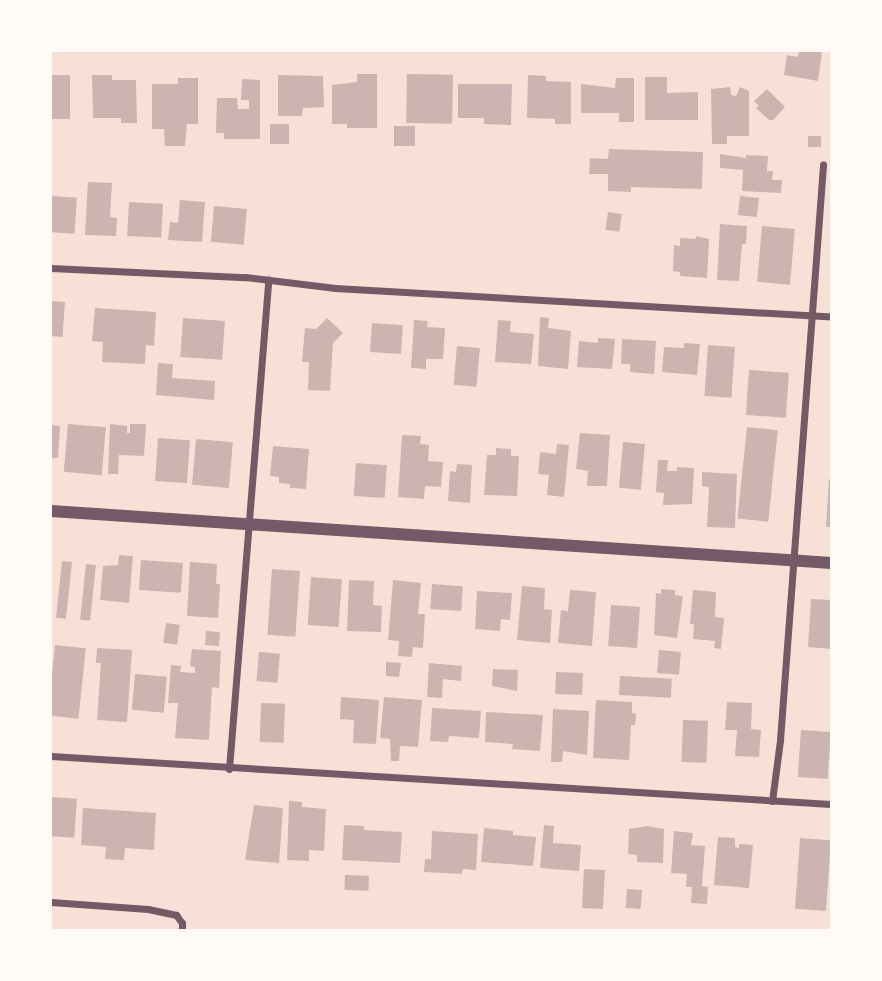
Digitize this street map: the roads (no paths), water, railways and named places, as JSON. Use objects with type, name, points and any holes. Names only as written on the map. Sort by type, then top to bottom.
[{"type":"street","points":[[772,801],[780,740],[823,165]]},
{"type":"street","points":[[51,268],[268,280],[335,288],[831,317]]},
{"type":"street","points":[[229,769],[268,280]]},
{"type":"street","points":[[51,511],[831,563]]},
{"type":"street","points":[[51,756],[831,804]]},
{"type":"street","points":[[51,902],[148,908],[176,915],[182,927]]}]
